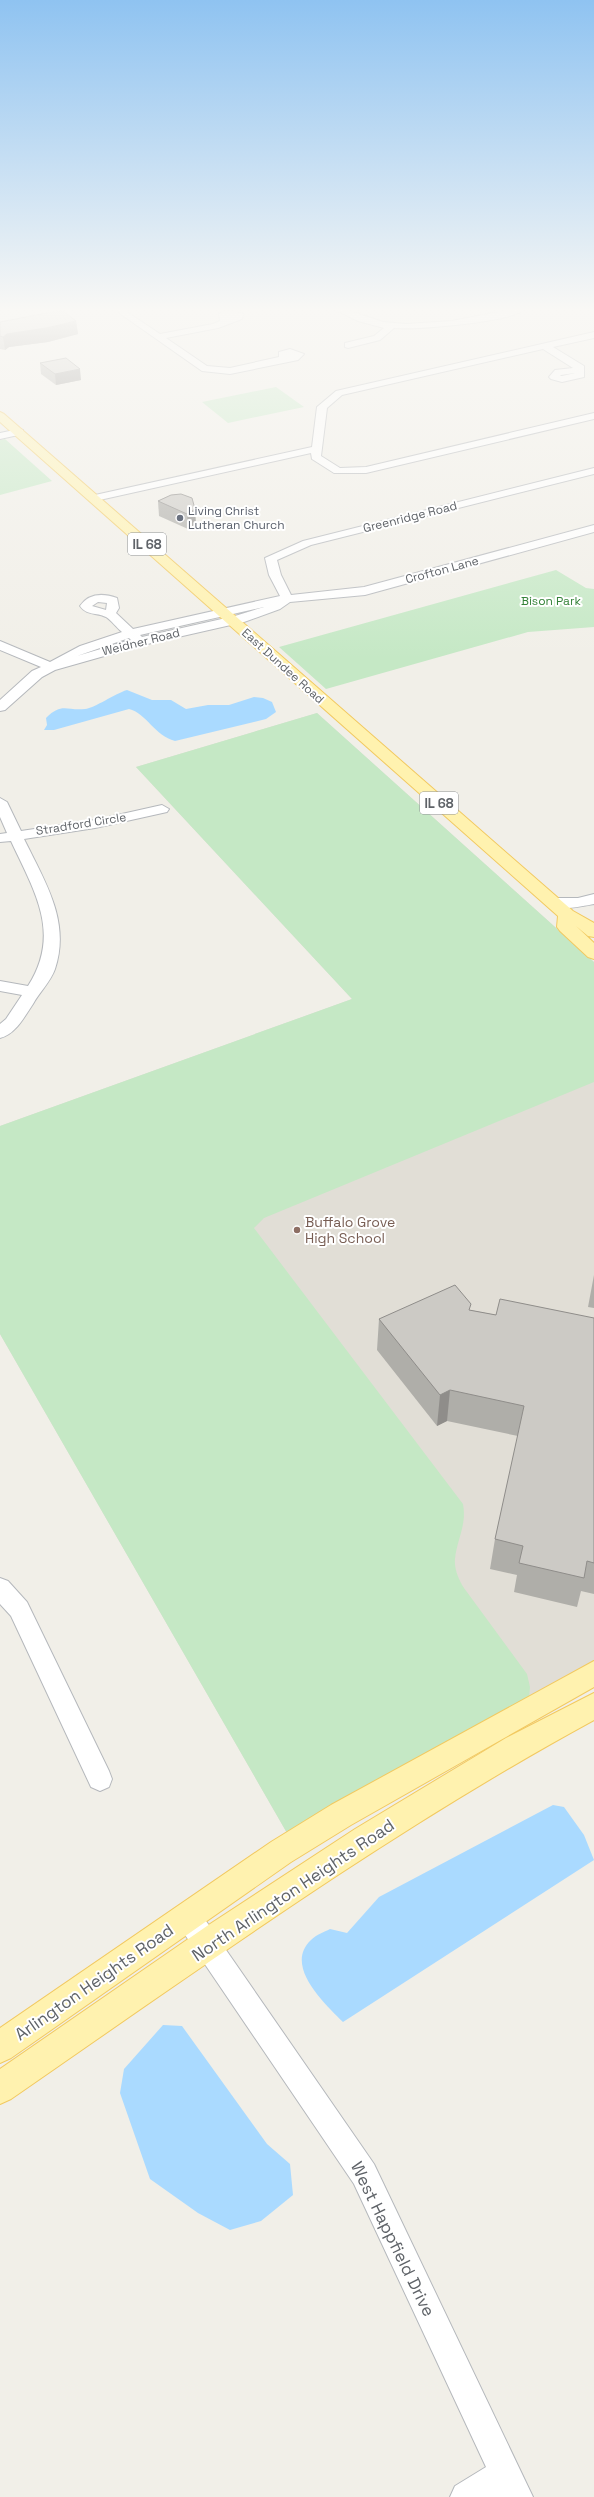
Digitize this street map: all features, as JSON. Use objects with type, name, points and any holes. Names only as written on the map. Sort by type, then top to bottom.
[{"type":"main road","name":"East Dundee Road","points":[[13,427],[560,909],[579,920],[594,932]]},
{"type":"main road","points":[[560,909],[566,927],[594,953]]},
{"type":"main road","points":[[188,1917],[281,1852],[341,1815],[594,1673]]},
{"type":"main road","name":"North Arlington Heights Road","points":[[0,2088],[208,1946],[306,1876],[489,1761],[594,1706]]},
{"type":"main road","name":"Arlington Heights Road","points":[[0,2047],[188,1917]]},
{"type":"street","points":[[319,427],[316,457],[338,471],[366,470],[550,427]]},
{"type":"street","points":[[0,436],[19,432]]},
{"type":"street","points":[[95,498],[316,448]]},
{"type":"street","points":[[589,472],[594,480]]},
{"type":"street","name":"Greenridge Road","points":[[286,599],[275,575],[271,558],[278,555],[307,543],[589,472]]},
{"type":"street","name":"Crofton Lane","points":[[228,616],[286,599],[365,591],[594,528]]},
{"type":"street","points":[[110,614],[136,638]]},
{"type":"street","name":"Weidner Road","points":[[0,707],[37,674],[51,667],[136,638],[228,616]]},
{"type":"street","points":[[0,645],[51,667]]},
{"type":"street","points":[[0,802],[7,836],[49,907],[52,946],[47,969],[34,992],[12,1022],[0,1033]]},
{"type":"street","name":"Stradford Circle","points":[[7,836],[96,824],[162,809]]},
{"type":"street","points":[[560,909],[594,899]]},
{"type":"street","points":[[560,909],[594,906]]},
{"type":"street","points":[[0,986],[34,992]]},
{"type":"street","points":[[0,1588],[19,1609],[100,1780]]},
{"type":"street","name":"West Happfield Drive","points":[[188,1917],[364,2174],[512,2486]]},
{"type":"street","points":[[466,2497],[512,2486]]},
{"type":"shaded area","name":"Buffalo Grove High School","points":[[317,713],[594,962],[594,1662],[287,1833],[0,1334],[0,1126],[352,999],[136,767]]},
{"type":"green space","points":[[5,439],[52,481],[0,495],[0,440]]},
{"type":"green space","name":"Bison Park","points":[[556,570],[586,588],[594,589],[594,627],[528,632],[326,689],[279,647]]},
{"type":"green space","name":"Buffalo Grove High School","points":[[317,713],[594,962],[594,1082],[264,1218],[254,1228],[463,1504],[464,1519],[455,1559],[457,1574],[464,1588],[527,1674],[530,1687],[529,1698],[287,1833],[0,1334],[0,1126],[352,999],[136,767]]},
{"type":"water","points":[[127,690],[152,700],[171,700],[186,709],[208,705],[229,705],[254,697],[263,698],[272,702],[276,712],[266,719],[175,741],[156,730],[141,715],[129,709],[54,730],[44,730],[47,725],[46,718],[56,710],[64,708],[89,708]]},
{"type":"water","points":[[553,1805],[564,1807],[584,1835],[594,1860],[343,2022],[327,2006],[310,1984],[304,1973],[302,1961],[304,1950],[313,1938],[330,1929],[347,1933],[379,1897]]},
{"type":"water","points":[[163,2025],[182,2026],[267,2144],[290,2164],[293,2195],[261,2221],[230,2230],[198,2213],[150,2179],[120,2093],[124,2069]]},
{"type":"building","points":[[181,494],[192,498],[195,509],[187,514],[158,501],[171,495]]},
{"type":"building","points":[[455,1285],[471,1304],[469,1310],[496,1315],[500,1299],[594,1318],[594,1563],[587,1561],[584,1578],[519,1563],[523,1546],[495,1539],[524,1406],[450,1390],[440,1395],[379,1319]]},
{"type":"place","name":"Living Christ Lutheran Church","points":[[180,518]]},
{"type":"place","name":"Buffalo Grove High School","points":[[297,1230]]}]
